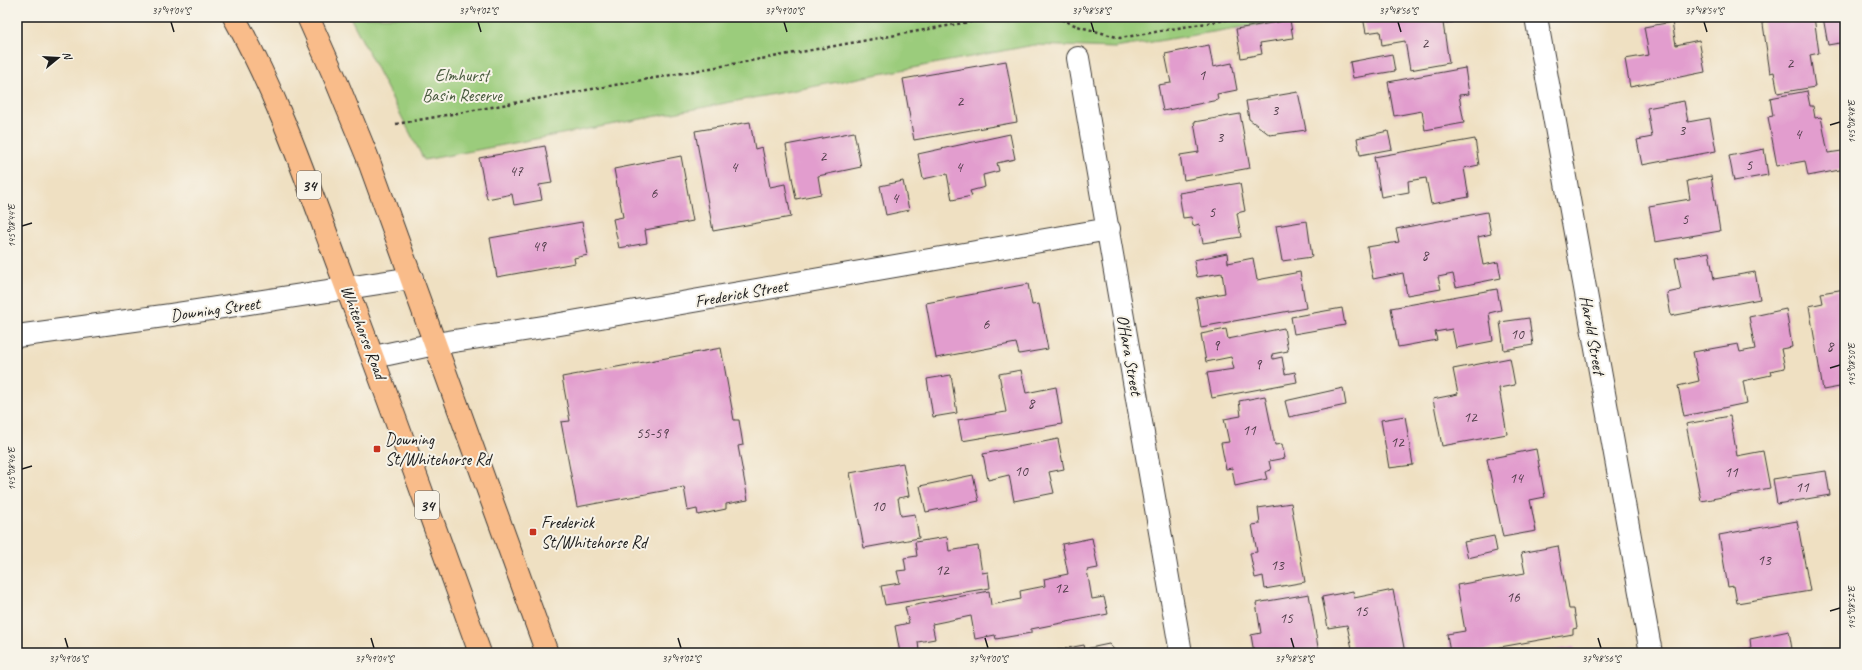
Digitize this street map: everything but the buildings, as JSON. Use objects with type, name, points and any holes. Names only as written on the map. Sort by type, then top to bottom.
[{"type":"main road","name":"Whitehorse Road","points":[[234,17],[264,75],[288,129],[374,357],[480,653]]},
{"type":"main road","points":[[308,17],[364,149],[547,653]]},
{"type":"street","name":"Harold Street","points":[[1536,17],[1651,653]]},
{"type":"street","name":"O'Hara Street","points":[[1078,58],[1182,653]]},
{"type":"street","name":"Frederick Street","points":[[374,357],[435,344],[551,326],[1109,229]]},
{"type":"street","name":"Downing Street","points":[[17,336],[171,315],[412,278]]},
{"type":"path","points":[[396,124],[997,17]]},
{"type":"path","points":[[1056,17],[1077,26],[1120,38],[1242,17]]},
{"type":"green space","name":"Elmhurst Basin Reserve","points":[[350,17],[1265,17],[1268,23],[1115,48],[1034,45],[424,160]]},
{"type":"place","name":"Downing St/Whitehorse Rd","points":[[377,449]]},
{"type":"place","name":"Frederick St/Whitehorse Rd","points":[[533,532]]}]
